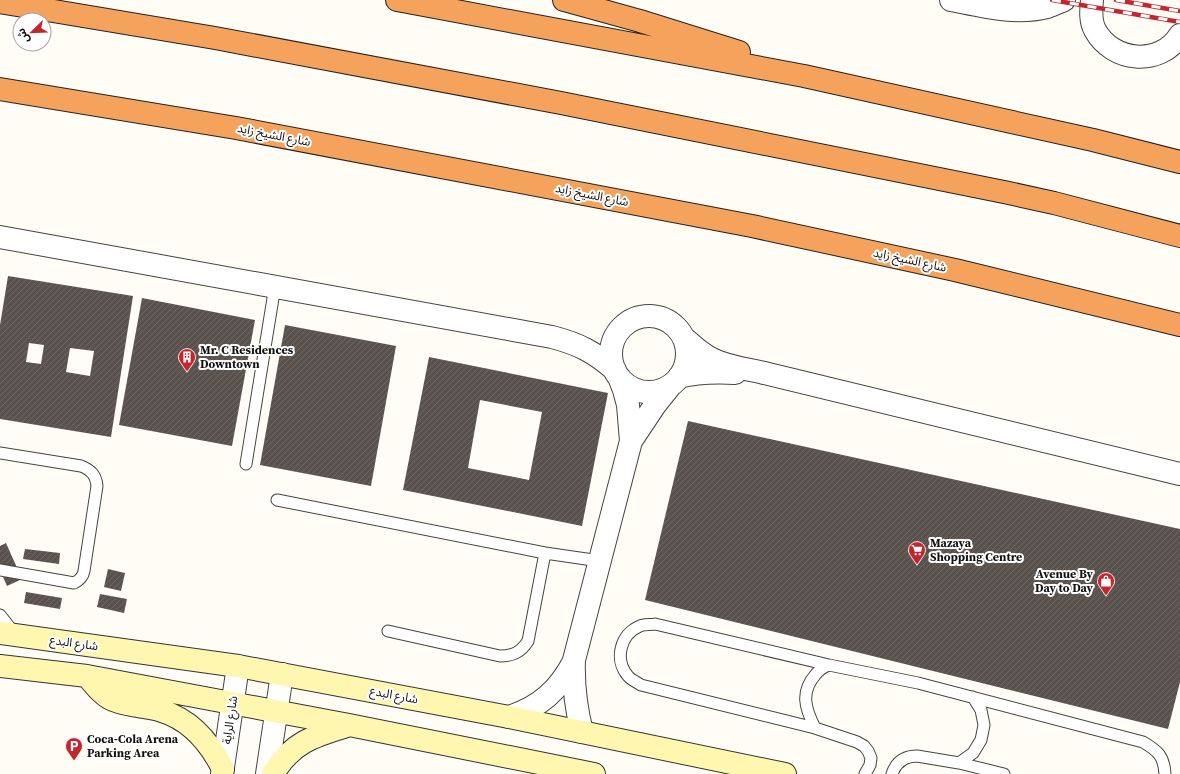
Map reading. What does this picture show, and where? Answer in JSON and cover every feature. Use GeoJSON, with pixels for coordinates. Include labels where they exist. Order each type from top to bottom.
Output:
{"type":"FeatureCollection","features":[{"type":"Feature","properties":{"kind":"highway"},"geometry":{"type":"LineString","coordinates":[[396,0],[804,76],[1093,140],[1180,162]]}},
{"type":"Feature","properties":{"kind":"highway"},"geometry":{"type":"LineString","coordinates":[[564,0],[695,38],[804,76]]}},
{"type":"Feature","properties":{"kind":"highway"},"geometry":{"type":"LineString","coordinates":[[0,2],[215,38],[569,105],[1004,192],[1061,205],[1180,236]]}},
{"type":"Feature","properties":{"kind":"highway","name":"شارع الشيخ زايد"},"geometry":{"type":"LineString","coordinates":[[0,89],[236,128],[752,226],[954,270],[1180,325]]}},
{"type":"Feature","properties":{"kind":"main road","name":"شارع البدع"},"geometry":{"type":"LineString","coordinates":[[8,634],[238,666],[509,717],[785,774]]}},
{"type":"Feature","properties":{"kind":"main road"},"geometry":{"type":"LineString","coordinates":[[0,666],[87,676],[349,725],[594,774]]}},
{"type":"Feature","properties":{"kind":"main road"},"geometry":{"type":"LineString","coordinates":[[87,676],[108,698],[162,711],[183,721],[202,736],[210,746],[223,772]]}},
{"type":"Feature","properties":{"kind":"main road"},"geometry":{"type":"LineString","coordinates":[[273,774],[288,754],[300,744],[312,737],[349,725]]}},
{"type":"Feature","properties":{"kind":"street"},"geometry":{"type":"LineString","coordinates":[[951,0],[993,8],[1020,10],[1047,7],[1064,0]]}},
{"type":"Feature","properties":{"kind":"street"},"geometry":{"type":"LineString","coordinates":[[1092,0],[1091,13],[1095,30],[1105,44],[1119,53],[1135,57],[1152,56],[1167,49],[1180,35]]}},
{"type":"Feature","properties":{"kind":"street"},"geometry":{"type":"LineString","coordinates":[[0,237],[570,341],[601,358],[626,384],[634,389],[644,392],[653,392],[663,389],[675,381],[699,373],[764,373]]}},
{"type":"Feature","properties":{"kind":"street"},"geometry":{"type":"LineString","coordinates":[[582,732],[574,696],[574,660],[631,441],[655,405],[684,369],[687,359],[687,348],[684,338],[679,330],[662,318],[653,316],[642,316],[624,324],[613,341],[611,351],[612,361],[624,390],[628,405],[631,441]]}},
{"type":"Feature","properties":{"kind":"street"},"geometry":{"type":"LineString","coordinates":[[684,338],[712,359],[728,365],[1180,474]]}},
{"type":"Feature","properties":{"kind":"street"},"geometry":{"type":"LineString","coordinates":[[509,717],[532,707],[553,692],[561,682],[574,660]]}},
{"type":"Feature","properties":{"kind":"street","name":"شارع الراية"},"geometry":{"type":"LineString","coordinates":[[223,772],[238,666]]}},
{"type":"Feature","properties":{"kind":"street"},"geometry":{"type":"LineString","coordinates":[[267,774],[282,674]]}},
{"type":"Feature","properties":{"kind":"lane"},"geometry":{"type":"LineString","coordinates":[[246,464],[275,286]]}},
{"type":"Feature","properties":{"kind":"lane"},"geometry":{"type":"LineString","coordinates":[[0,453],[88,468],[96,479],[97,486],[84,571],[83,576],[79,581],[74,583],[0,570]]}},
{"type":"Feature","properties":{"kind":"lane"},"geometry":{"type":"LineString","coordinates":[[277,500],[545,553],[600,561]]}},
{"type":"Feature","properties":{"kind":"lane"},"geometry":{"type":"LineString","coordinates":[[388,631],[500,656],[508,656],[516,653],[523,648],[528,641],[545,553]]}},
{"type":"Feature","properties":{"kind":"lane"},"geometry":{"type":"LineString","coordinates":[[0,615],[8,634]]}},
{"type":"Feature","properties":{"kind":"lane"},"geometry":{"type":"LineString","coordinates":[[865,774],[870,766],[871,758],[864,746],[857,742],[815,728],[641,685],[628,677],[620,663],[620,648],[627,634],[640,626],[655,624],[829,665],[918,683],[973,697],[1143,742],[1157,750],[1165,764],[1165,774]]}},
{"type":"Feature","properties":{"kind":"lane"},"geometry":{"type":"LineString","coordinates":[[815,728],[808,714],[805,699],[808,685],[816,673],[829,665]]}},
{"type":"Feature","properties":{"kind":"lane"},"geometry":{"type":"LineString","coordinates":[[959,763],[973,753],[981,740],[984,725],[981,710],[973,697]]}},
{"type":"Feature","properties":{"kind":"lane"},"geometry":{"type":"LineString","coordinates":[[892,774],[898,763],[910,756],[959,763],[1004,774]]}},
{"type":"Feature","properties":{"kind":"building"},"geometry":{"type":"Polygon","coordinates":[[[8,276],[133,296],[111,437],[0,419],[0,325],[8,276]],[[29,343],[26,362],[41,364],[44,345],[29,343]],[[70,348],[66,372],[90,376],[94,351],[70,348]]]}},
{"type":"Feature","properties":{"kind":"building","name":"Mr. C Residences Downtown"},"geometry":{"type":"Polygon","coordinates":[[[142,298],[255,320],[232,446],[119,425],[142,298]]]}},
{"type":"Feature","properties":{"kind":"building"},"geometry":{"type":"Polygon","coordinates":[[[285,325],[396,346],[371,486],[260,465],[285,325]]]}},
{"type":"Feature","properties":{"kind":"building"},"geometry":{"type":"Polygon","coordinates":[[[429,357],[608,393],[582,526],[403,490],[429,357]],[[480,400],[468,468],[529,480],[542,412],[480,400]]]}},
{"type":"Feature","properties":{"kind":"building","name":"Mazaya Shopping Centre"},"geometry":{"type":"Polygon","coordinates":[[[688,421],[1180,529],[1180,682],[1168,729],[645,600],[688,421]]]}},
{"type":"Feature","properties":{"kind":"building"},"geometry":{"type":"Polygon","coordinates":[[[6,543],[22,579],[7,586],[0,570],[0,546],[6,543]]]}},
{"type":"Feature","properties":{"kind":"building"},"geometry":{"type":"Polygon","coordinates":[[[25,549],[60,553],[59,564],[23,559],[25,549]]]}},
{"type":"Feature","properties":{"kind":"building"},"geometry":{"type":"Polygon","coordinates":[[[108,569],[125,573],[121,591],[104,587],[108,569]]]}},
{"type":"Feature","properties":{"kind":"building"},"geometry":{"type":"Polygon","coordinates":[[[26,592],[62,598],[60,609],[24,603],[26,592]]]}},
{"type":"Feature","properties":{"kind":"building"},"geometry":{"type":"Polygon","coordinates":[[[100,594],[127,599],[124,613],[97,607],[100,594]]]}},
{"type":"Feature","properties":{"kind":"railway"},"geometry":{"type":"LineString","coordinates":[[1052,0],[1180,22]]}},
{"type":"Feature","properties":{"kind":"railway"},"geometry":{"type":"LineString","coordinates":[[1116,0],[1180,11]]}},
{"type":"Feature","properties":{"kind":"place","name":"Mr. C Residences Downtown"},"geometry":{"type":"Point","coordinates":[187,372]}},
{"type":"Feature","properties":{"kind":"place","name":"Mazaya Shopping Centre"},"geometry":{"type":"Point","coordinates":[917,565]}},
{"type":"Feature","properties":{"kind":"place","name":"Avenue By Day to Day"},"geometry":{"type":"Point","coordinates":[1106,596]}},
{"type":"Feature","properties":{"kind":"place","name":"Coca-Cola Arena Parking Area"},"geometry":{"type":"Point","coordinates":[74,761]}}]}
